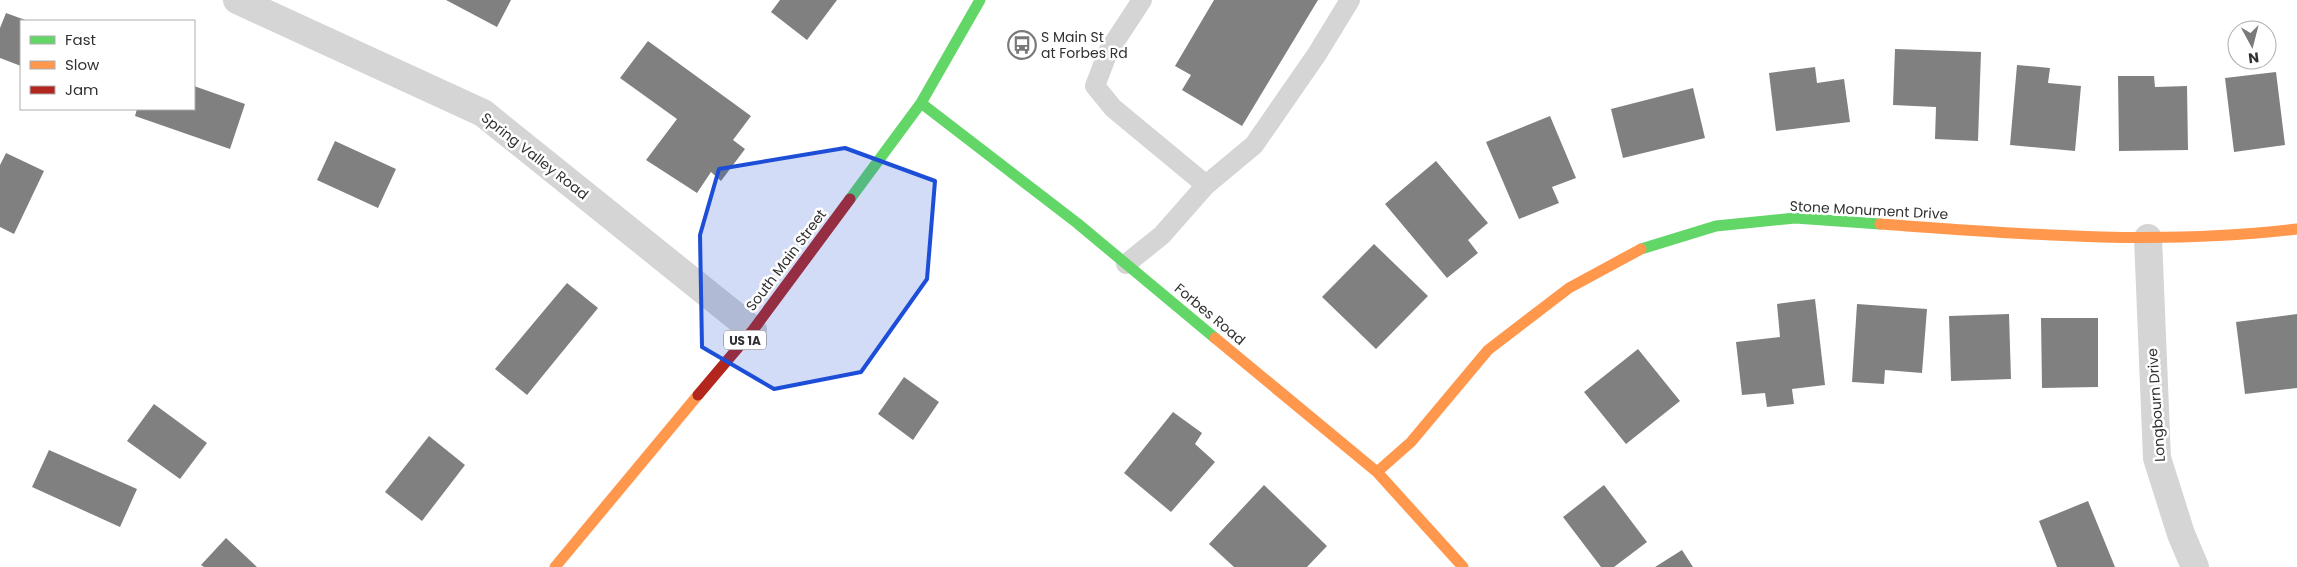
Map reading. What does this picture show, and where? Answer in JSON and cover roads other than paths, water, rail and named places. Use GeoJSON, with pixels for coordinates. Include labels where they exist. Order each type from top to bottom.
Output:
{"type":"FeatureCollection","features":[{"type":"Feature","properties":{"kind":"street","name":"Spring Valley Road"},"geometry":{"type":"LineString","coordinates":[[237,0],[483,113],[753,330]]}},
{"type":"Feature","properties":{"kind":"street","name":"South Main Street"},"geometry":{"type":"LineString","coordinates":[[555,567],[753,330],[921,103],[980,0]]}},
{"type":"Feature","properties":{"kind":"street","name":"Forbes Road"},"geometry":{"type":"LineString","coordinates":[[921,103],[1126,264],[1378,472],[1463,567]]}},
{"type":"Feature","properties":{"kind":"street","name":"Stone Monument Drive"},"geometry":{"type":"LineString","coordinates":[[1378,472],[1411,442],[1488,350],[1569,288],[1636,251],[1716,226],[1795,218],[2040,235],[2148,238],[2264,233],[2297,229]]}},
{"type":"Feature","properties":{"kind":"street","name":"Longbourn Drive"},"geometry":{"type":"LineString","coordinates":[[2148,238],[2157,458],[2180,534],[2195,567]]}},
{"type":"Feature","properties":{"kind":"lane"},"geometry":{"type":"LineString","coordinates":[[1142,0],[1108,52],[1095,86],[1112,108],[1206,185]]}},
{"type":"Feature","properties":{"kind":"lane"},"geometry":{"type":"LineString","coordinates":[[1126,264],[1162,235],[1206,185],[1254,145],[1317,54],[1350,0]]}},
{"type":"Feature","properties":{"kind":"place","name":"S Main St at Forbes Rd"},"geometry":{"type":"Point","coordinates":[1022,45]}}]}
